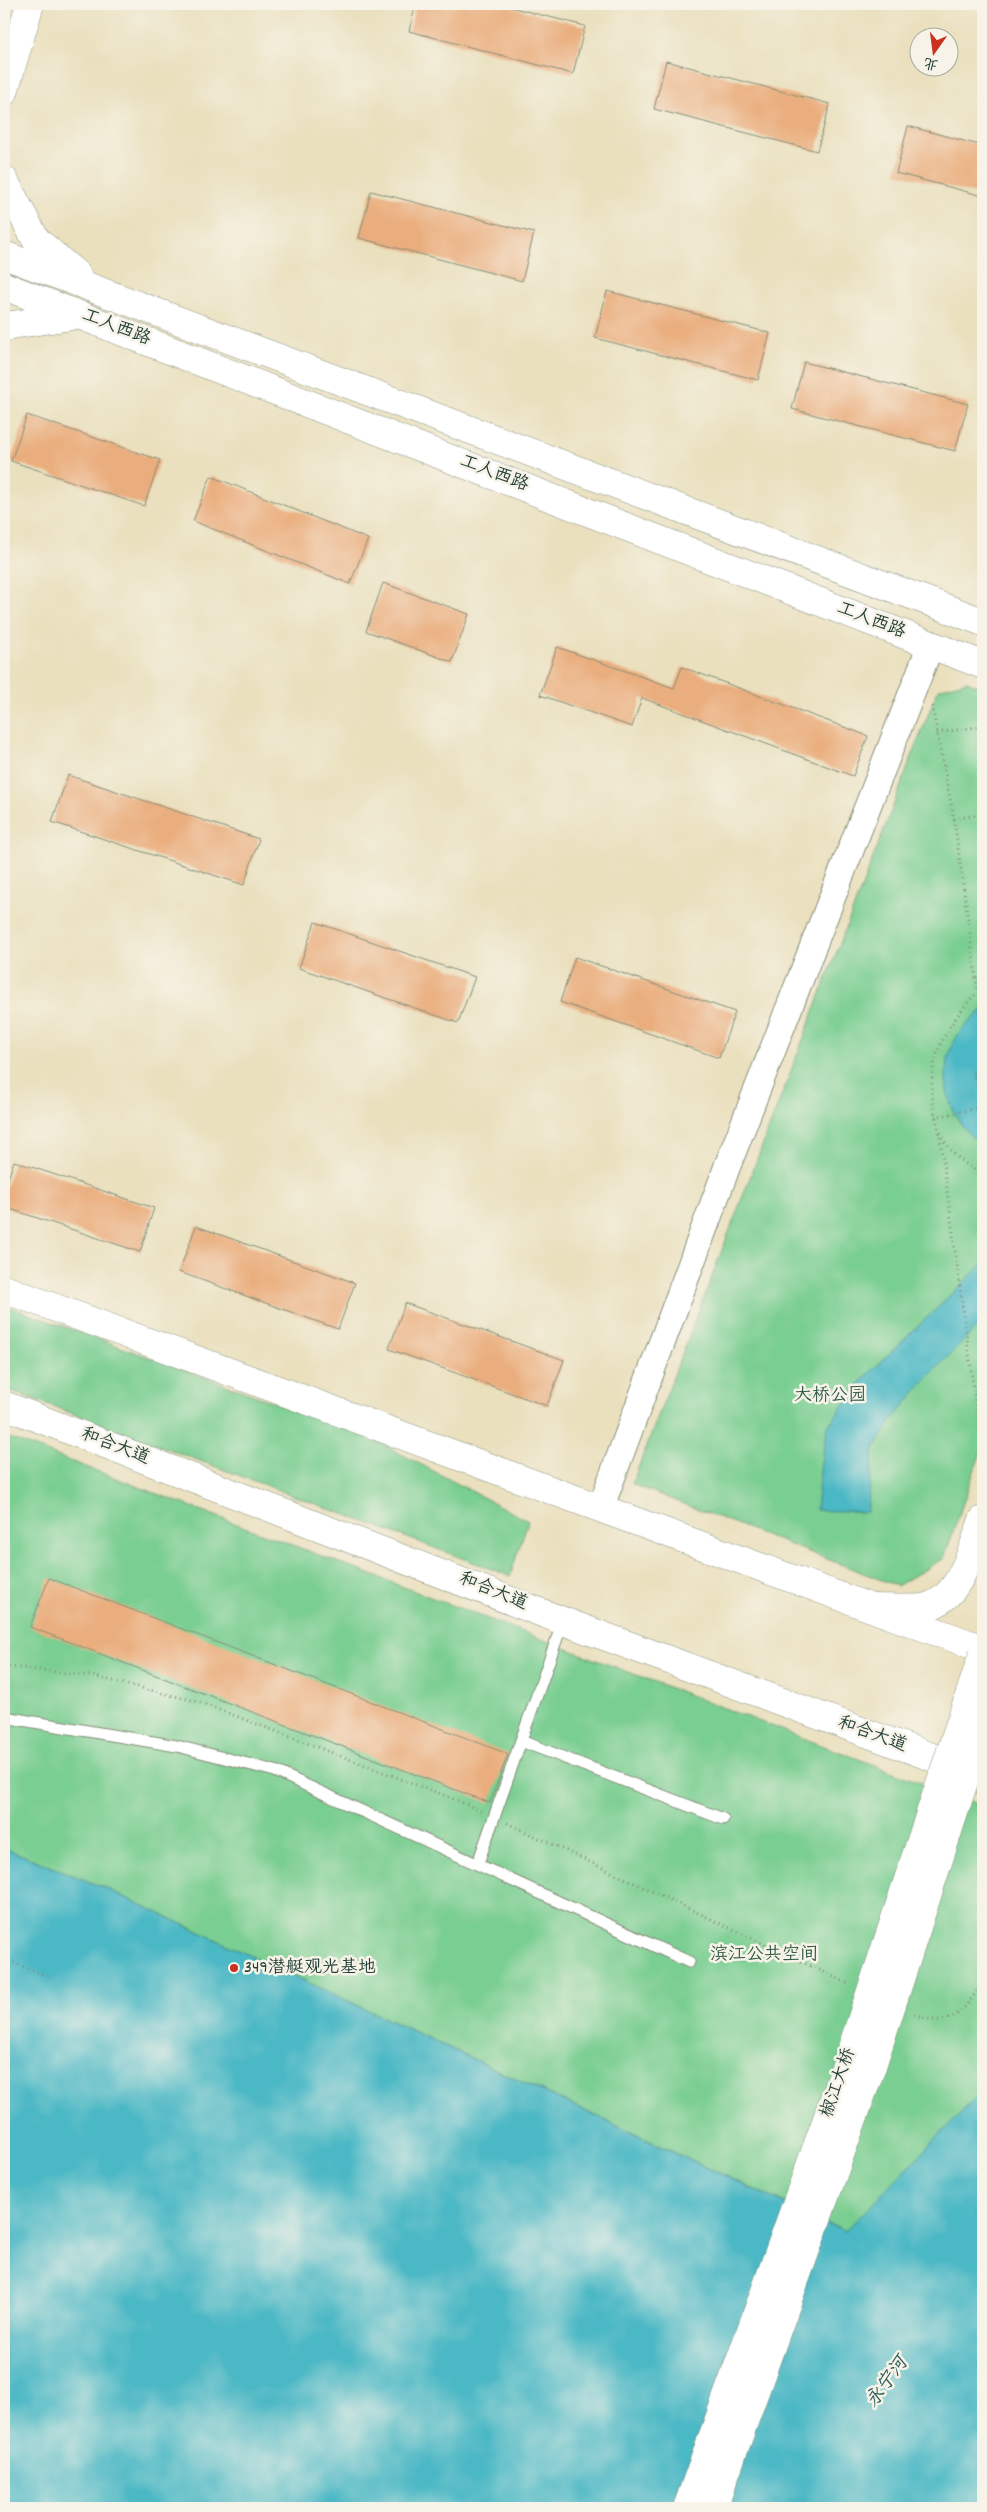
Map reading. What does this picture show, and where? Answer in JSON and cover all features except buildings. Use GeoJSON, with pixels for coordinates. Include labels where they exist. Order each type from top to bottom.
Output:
{"type":"FeatureCollection","features":[{"type":"Feature","properties":{"kind":"main road"},"geometry":{"type":"LineString","coordinates":[[4,92],[30,4]]}},
{"type":"Feature","properties":{"kind":"main road"},"geometry":{"type":"LineString","coordinates":[[4,180],[36,240],[92,287]]}},
{"type":"Feature","properties":{"kind":"main road","name":"工人西路"},"geometry":{"type":"LineString","coordinates":[[4,255],[983,622]]}},
{"type":"Feature","properties":{"kind":"main road","name":"工人西路"},"geometry":{"type":"LineString","coordinates":[[4,286],[983,665]]}},
{"type":"Feature","properties":{"kind":"main road"},"geometry":{"type":"LineString","coordinates":[[4,328],[12,325],[83,315]]}},
{"type":"Feature","properties":{"kind":"main road"},"geometry":{"type":"LineString","coordinates":[[4,1288],[601,1507],[983,1650]]}},
{"type":"Feature","properties":{"kind":"main road","name":"和合大道"},"geometry":{"type":"LineString","coordinates":[[4,1405],[563,1620],[983,1776]]}},
{"type":"Feature","properties":{"kind":"main road"},"geometry":{"type":"LineString","coordinates":[[872,1608],[922,1608],[947,1596],[962,1572],[983,1520]]}},
{"type":"Feature","properties":{"kind":"main road","name":"椒江大桥"},"geometry":{"type":"LineString","coordinates":[[686,2508],[848,2060],[983,1654]]}},
{"type":"Feature","properties":{"kind":"main road","name":"椒江大桥"},"geometry":{"type":"LineString","coordinates":[[713,2508],[872,2066],[983,1723]]}},
{"type":"Feature","properties":{"kind":"street"},"geometry":{"type":"LineString","coordinates":[[601,1507],[727,1167],[931,644]]}},
{"type":"Feature","properties":{"kind":"lane"},"geometry":{"type":"LineString","coordinates":[[478,1863],[563,1620]]}},
{"type":"Feature","properties":{"kind":"lane"},"geometry":{"type":"LineString","coordinates":[[4,1717],[177,1746],[275,1771],[478,1863],[689,1962]]}},
{"type":"Feature","properties":{"kind":"lane"},"geometry":{"type":"LineString","coordinates":[[521,1741],[724,1819]]}},
{"type":"Feature","properties":{"kind":"path"},"geometry":{"type":"LineString","coordinates":[[930,698],[954,819],[978,992]]}},
{"type":"Feature","properties":{"kind":"path"},"geometry":{"type":"LineString","coordinates":[[937,733],[983,726]]}},
{"type":"Feature","properties":{"kind":"path"},"geometry":{"type":"LineString","coordinates":[[954,819],[983,814]]}},
{"type":"Feature","properties":{"kind":"path"},"geometry":{"type":"LineString","coordinates":[[983,989],[978,992],[955,1020],[941,1042],[932,1069],[930,1091],[939,1130],[948,1149],[965,1165],[983,1174]]}},
{"type":"Feature","properties":{"kind":"path"},"geometry":{"type":"LineString","coordinates":[[935,1117],[983,1107]]}},
{"type":"Feature","properties":{"kind":"path"},"geometry":{"type":"LineString","coordinates":[[939,1130],[960,1301],[970,1358],[983,1459]]}},
{"type":"Feature","properties":{"kind":"path"},"geometry":{"type":"LineString","coordinates":[[4,1959],[51,1977]]}},
{"type":"Feature","properties":{"kind":"green space","name":"大桥公园"},"geometry":{"type":"Polygon","coordinates":[[[967,681],[983,688],[983,1446],[944,1558],[897,1586],[632,1484],[938,689],[967,681]]]}},
{"type":"Feature","properties":{"kind":"green space"},"geometry":{"type":"Polygon","coordinates":[[[4,1305],[367,1436],[528,1521],[510,1576],[4,1388],[4,1305]]]}},
{"type":"Feature","properties":{"kind":"green space","name":"滨江公共空间"},"geometry":{"type":"Polygon","coordinates":[[[4,1436],[983,1806],[983,2090],[846,2232],[105,1888],[4,1848],[4,1436]]]}},
{"type":"Feature","properties":{"kind":"water"},"geometry":{"type":"Polygon","coordinates":[[[983,1010],[983,1058],[979,1076],[983,1100],[983,1145],[971,1136],[961,1124],[954,1111],[946,1082],[946,1067],[956,1038],[968,1023],[983,1010]]]}},
{"type":"Feature","properties":{"kind":"water"},"geometry":{"type":"Polygon","coordinates":[[[983,1264],[983,1321],[929,1376],[892,1420],[874,1449],[867,1512],[816,1510],[821,1462],[828,1426],[863,1379],[983,1264]]]}},
{"type":"Feature","properties":{"kind":"water","name":"永宁河"},"geometry":{"type":"Polygon","coordinates":[[[4,1848],[105,1888],[845,2232],[983,2090],[983,2508],[4,2508],[4,1848]]]}},
{"type":"Feature","properties":{"kind":"place","name":"349潜艇观光基地"},"geometry":{"type":"Point","coordinates":[234,1968]}}]}
